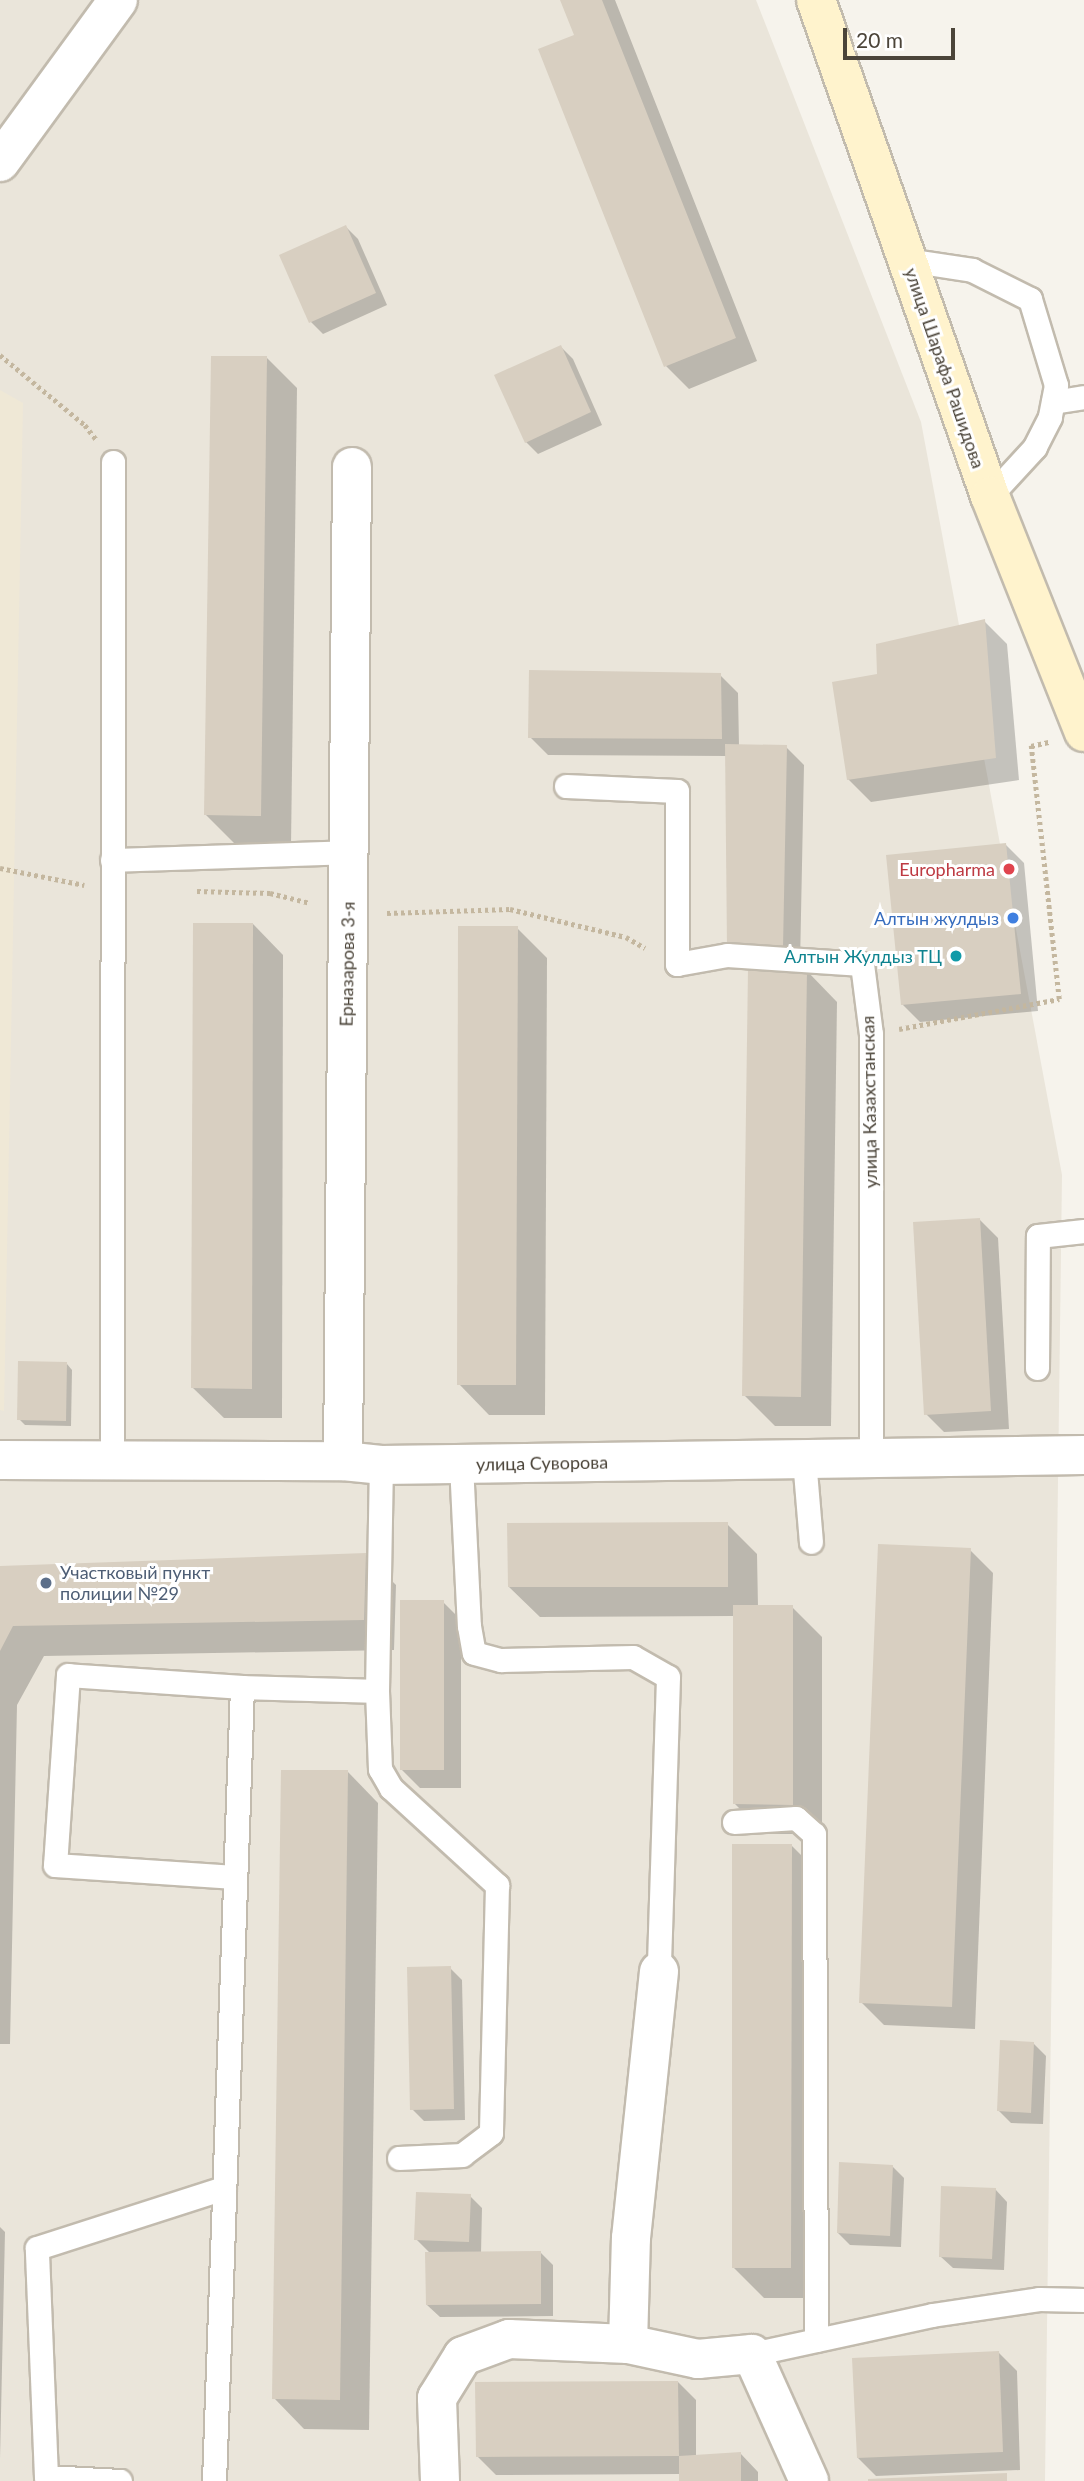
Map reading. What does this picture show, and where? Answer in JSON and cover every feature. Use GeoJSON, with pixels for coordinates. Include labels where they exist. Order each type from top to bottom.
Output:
{"type":"FeatureCollection","features":[{"type":"Feature","properties":{"kind":"main road","name":"улица Шарафа Рашидова"},"geometry":{"type":"LineString","coordinates":[[816,0],[1071,736]]}},
{"type":"Feature","properties":{"kind":"street"},"geometry":{"type":"LineString","coordinates":[[0,162],[118,0]]}},
{"type":"Feature","properties":{"kind":"street","name":"Ерназарова 3-я"},"geometry":{"type":"LineString","coordinates":[[343,1461],[351,852],[352,467]]}},
{"type":"Feature","properties":{"kind":"street","name":"улица Суворова"},"geometry":{"type":"LineString","coordinates":[[0,1460],[343,1461],[380,1465],[1084,1455]]}},
{"type":"Feature","properties":{"kind":"street"},"geometry":{"type":"LineString","coordinates":[[628,2344],[631,2238],[659,1971]]}},
{"type":"Feature","properties":{"kind":"street"},"geometry":{"type":"LineString","coordinates":[[440,2481],[437,2398],[463,2356],[509,2339],[628,2344],[698,2359],[752,2354],[810,2481]]}},
{"type":"Feature","properties":{"kind":"lane"},"geometry":{"type":"LineString","coordinates":[[907,260],[972,270],[1030,299],[1056,385],[1053,402],[1035,447],[990,496]]}},
{"type":"Feature","properties":{"kind":"lane"},"geometry":{"type":"LineString","coordinates":[[1053,402],[1084,397]]}},
{"type":"Feature","properties":{"kind":"lane"},"geometry":{"type":"LineString","coordinates":[[112,1460],[113,462]]}},
{"type":"Feature","properties":{"kind":"lane","name":"улица Казахстанская"},"geometry":{"type":"LineString","coordinates":[[566,786],[677,791],[677,964],[727,955],[862,964],[871,1034],[871,1458]]}},
{"type":"Feature","properties":{"kind":"lane"},"geometry":{"type":"LineString","coordinates":[[112,860],[351,852]]}},
{"type":"Feature","properties":{"kind":"lane"},"geometry":{"type":"LineString","coordinates":[[1037,1368],[1038,1236],[1084,1231]]}},
{"type":"Feature","properties":{"kind":"lane"},"geometry":{"type":"LineString","coordinates":[[804,1459],[811,1542]]}},
{"type":"Feature","properties":{"kind":"lane"},"geometry":{"type":"LineString","coordinates":[[461,1464],[468,1626],[474,1653],[501,1660],[633,1657],[668,1677],[659,1971]]}},
{"type":"Feature","properties":{"kind":"lane"},"geometry":{"type":"LineString","coordinates":[[380,1465],[377,1690],[380,1769],[391,1788],[497,1885],[491,2133],[462,2155],[399,2158]]}},
{"type":"Feature","properties":{"kind":"lane"},"geometry":{"type":"LineString","coordinates":[[235,1877],[55,1865],[68,1675],[242,1687],[377,1690]]}},
{"type":"Feature","properties":{"kind":"lane"},"geometry":{"type":"LineString","coordinates":[[214,2481],[242,1687]]}},
{"type":"Feature","properties":{"kind":"lane"},"geometry":{"type":"LineString","coordinates":[[734,1822],[796,1818],[814,1834],[816,2340]]}},
{"type":"Feature","properties":{"kind":"lane"},"geometry":{"type":"LineString","coordinates":[[120,2481],[46,2477],[37,2248],[224,2188]]}},
{"type":"Feature","properties":{"kind":"lane"},"geometry":{"type":"LineString","coordinates":[[752,2354],[959,2311],[1039,2299],[1084,2300]]}},
{"type":"Feature","properties":{"kind":"path"},"geometry":{"type":"LineString","coordinates":[[0,355],[85,425],[113,462]]}},
{"type":"Feature","properties":{"kind":"path"},"geometry":{"type":"LineString","coordinates":[[871,1034],[1059,999],[1031,746],[1071,736]]}},
{"type":"Feature","properties":{"kind":"shaded area"},"geometry":{"type":"Polygon","coordinates":[[[0,0],[756,0],[921,422],[1062,1175],[1045,2481],[0,2481],[0,0]]]}},
{"type":"Feature","properties":{"kind":"shaded area"},"geometry":{"type":"Polygon","coordinates":[[[0,390],[23,403],[4,1411],[0,1410],[0,390]]]}},
{"type":"Feature","properties":{"kind":"building"},"geometry":{"type":"Polygon","coordinates":[[[560,0],[602,0],[736,338],[664,367],[538,49],[574,35],[560,0]]]}},
{"type":"Feature","properties":{"kind":"building"},"geometry":{"type":"Polygon","coordinates":[[[346,225],[376,293],[309,323],[279,255],[346,225]]]}},
{"type":"Feature","properties":{"kind":"building"},"geometry":{"type":"Polygon","coordinates":[[[561,345],[591,412],[525,443],[494,375],[561,345]]]}},
{"type":"Feature","properties":{"kind":"building"},"geometry":{"type":"Polygon","coordinates":[[[211,356],[267,356],[261,816],[204,815],[211,356]]]}},
{"type":"Feature","properties":{"kind":"building"},"geometry":{"type":"Polygon","coordinates":[[[985,619],[996,758],[847,780],[832,682],[877,674],[876,644],[985,619]]]}},
{"type":"Feature","properties":{"kind":"building"},"geometry":{"type":"Polygon","coordinates":[[[529,670],[721,673],[722,739],[528,738],[529,670]]]}},
{"type":"Feature","properties":{"kind":"building"},"geometry":{"type":"Polygon","coordinates":[[[725,744],[787,745],[783,948],[727,947],[725,744]]]}},
{"type":"Feature","properties":{"kind":"building","name":"Алтын Жулдыз ТЦ"},"geometry":{"type":"Polygon","coordinates":[[[1006,843],[1021,994],[901,1005],[886,855],[1006,843]]]}},
{"type":"Feature","properties":{"kind":"building"},"geometry":{"type":"Polygon","coordinates":[[[193,923],[253,923],[252,1389],[191,1388],[193,923]]]}},
{"type":"Feature","properties":{"kind":"building"},"geometry":{"type":"Polygon","coordinates":[[[458,926],[518,926],[516,1385],[457,1385],[458,926]]]}},
{"type":"Feature","properties":{"kind":"building"},"geometry":{"type":"Polygon","coordinates":[[[748,969],[807,970],[801,1397],[742,1396],[748,969]]]}},
{"type":"Feature","properties":{"kind":"building"},"geometry":{"type":"Polygon","coordinates":[[[980,1218],[991,1411],[924,1415],[913,1222],[980,1218]]]}},
{"type":"Feature","properties":{"kind":"building"},"geometry":{"type":"Polygon","coordinates":[[[18,1361],[67,1362],[66,1421],[17,1420],[18,1361]]]}},
{"type":"Feature","properties":{"kind":"building"},"geometry":{"type":"Polygon","coordinates":[[[728,1522],[728,1587],[508,1587],[507,1523],[728,1522]]]}},
{"type":"Feature","properties":{"kind":"building"},"geometry":{"type":"Polygon","coordinates":[[[878,1544],[971,1548],[952,2007],[859,2003],[878,1544]]]}},
{"type":"Feature","properties":{"kind":"building"},"geometry":{"type":"Polygon","coordinates":[[[366,1553],[364,1620],[13,1626],[0,1651],[0,1566],[366,1553]]]}},
{"type":"Feature","properties":{"kind":"building"},"geometry":{"type":"Polygon","coordinates":[[[400,1600],[444,1600],[444,1770],[400,1770],[400,1600]]]}},
{"type":"Feature","properties":{"kind":"building"},"geometry":{"type":"Polygon","coordinates":[[[733,1605],[793,1605],[793,1805],[733,1804],[733,1605]]]}},
{"type":"Feature","properties":{"kind":"building"},"geometry":{"type":"Polygon","coordinates":[[[281,1770],[348,1770],[340,2400],[272,2399],[281,1770]]]}},
{"type":"Feature","properties":{"kind":"building"},"geometry":{"type":"Polygon","coordinates":[[[732,1844],[792,1844],[791,2268],[732,2268],[732,1844]]]}},
{"type":"Feature","properties":{"kind":"building"},"geometry":{"type":"Polygon","coordinates":[[[451,1966],[454,2109],[410,2110],[407,1967],[451,1966]]]}},
{"type":"Feature","properties":{"kind":"building"},"geometry":{"type":"Polygon","coordinates":[[[1000,2040],[1034,2042],[1031,2113],[997,2111],[1000,2040]]]}},
{"type":"Feature","properties":{"kind":"building"},"geometry":{"type":"Polygon","coordinates":[[[839,2162],[893,2165],[890,2236],[837,2233],[839,2162]]]}},
{"type":"Feature","properties":{"kind":"building"},"geometry":{"type":"Polygon","coordinates":[[[941,2186],[996,2188],[992,2259],[939,2257],[941,2186]]]}},
{"type":"Feature","properties":{"kind":"building"},"geometry":{"type":"Polygon","coordinates":[[[416,2192],[471,2194],[469,2242],[414,2240],[416,2192]]]}},
{"type":"Feature","properties":{"kind":"building"},"geometry":{"type":"Polygon","coordinates":[[[541,2251],[541,2304],[426,2305],[425,2252],[541,2251]]]}},
{"type":"Feature","properties":{"kind":"building"},"geometry":{"type":"Polygon","coordinates":[[[999,2351],[1003,2452],[857,2458],[852,2358],[999,2351]]]}},
{"type":"Feature","properties":{"kind":"building"},"geometry":{"type":"Polygon","coordinates":[[[678,2381],[679,2456],[476,2457],[475,2382],[678,2381]]]}},
{"type":"Feature","properties":{"kind":"building"},"geometry":{"type":"Polygon","coordinates":[[[741,2452],[741,2481],[679,2481],[679,2456],[741,2452]]]}},
{"type":"Feature","properties":{"kind":"building"},"geometry":{"type":"Polygon","coordinates":[[[1007,2473],[1007,2481],[868,2481],[868,2479],[1007,2473]]]}},
{"type":"Feature","properties":{"kind":"place","name":"Europharma"},"geometry":{"type":"Point","coordinates":[1009,869]}},
{"type":"Feature","properties":{"kind":"place","name":"Алтын жулдыз"},"geometry":{"type":"Point","coordinates":[1013,918]}},
{"type":"Feature","properties":{"kind":"place","name":"Алтын Жулдыз ТЦ"},"geometry":{"type":"Point","coordinates":[956,956]}},
{"type":"Feature","properties":{"kind":"place","name":"Участковый пункт полиции №29"},"geometry":{"type":"Point","coordinates":[46,1583]}}]}
